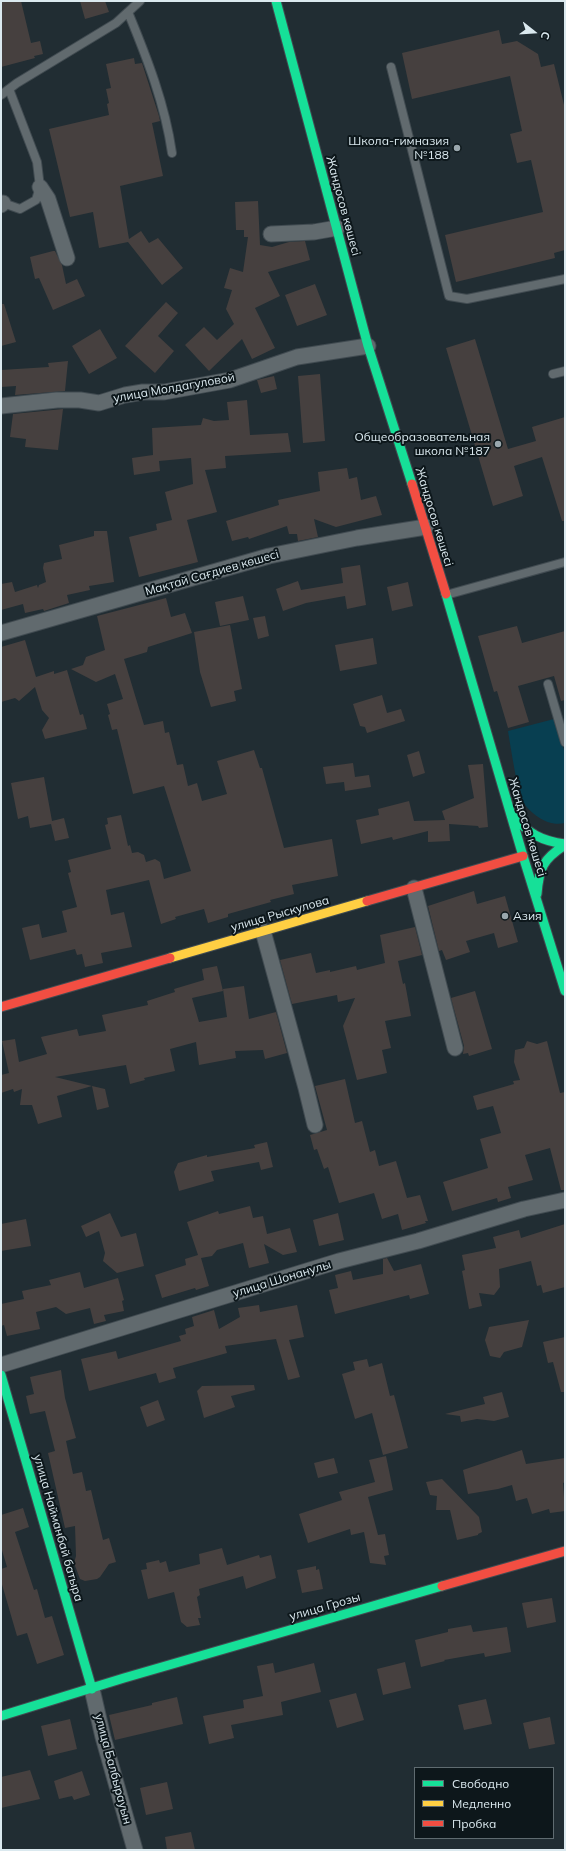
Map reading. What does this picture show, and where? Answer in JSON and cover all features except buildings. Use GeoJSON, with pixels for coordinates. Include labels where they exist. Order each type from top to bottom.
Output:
{"type":"FeatureCollection","features":[{"type":"Feature","properties":{"kind":"street","name":"Жандосов көшесі"},"geometry":{"type":"LineString","coordinates":[[276,1],[368,346],[426,527],[509,810],[526,855],[537,901],[565,991]]}},
{"type":"Feature","properties":{"kind":"street"},"geometry":{"type":"LineString","coordinates":[[40,186],[48,199],[67,258]]}},
{"type":"Feature","properties":{"kind":"street"},"geometry":{"type":"LineString","coordinates":[[271,234],[314,232],[337,228]]}},
{"type":"Feature","properties":{"kind":"street","name":"улица Молдагуловой"},"geometry":{"type":"LineString","coordinates":[[1,406],[57,400],[80,400],[99,403],[125,395],[143,392],[164,392],[230,380],[297,358],[368,346]]}},
{"type":"Feature","properties":{"kind":"street","name":"Мақтай Сағдиев көшесі"},"geometry":{"type":"LineString","coordinates":[[1,633],[269,556],[357,538],[426,527]]}},
{"type":"Feature","properties":{"kind":"street"},"geometry":{"type":"LineString","coordinates":[[509,810],[520,825],[531,834],[545,842],[565,844]]}},
{"type":"Feature","properties":{"kind":"street"},"geometry":{"type":"LineString","coordinates":[[544,850],[565,844]]}},
{"type":"Feature","properties":{"kind":"street"},"geometry":{"type":"LineString","coordinates":[[537,901],[540,869],[549,854],[565,844]]}},
{"type":"Feature","properties":{"kind":"street","name":"улица Рыскулова"},"geometry":{"type":"LineString","coordinates":[[1,1007],[526,855]]}},
{"type":"Feature","properties":{"kind":"street"},"geometry":{"type":"LineString","coordinates":[[414,888],[455,1048]]}},
{"type":"Feature","properties":{"kind":"street"},"geometry":{"type":"LineString","coordinates":[[263,931],[315,1125]]}},
{"type":"Feature","properties":{"kind":"street","name":"улица Шонанулы"},"geometry":{"type":"LineString","coordinates":[[1,1365],[332,1264],[524,1210],[565,1200]]}},
{"type":"Feature","properties":{"kind":"street","name":"улица Найманбай батыра"},"geometry":{"type":"LineString","coordinates":[[1,1375],[92,1689]]}},
{"type":"Feature","properties":{"kind":"street","name":"улица Грозы"},"geometry":{"type":"LineString","coordinates":[[1,1716],[131,1676],[565,1551]]}},
{"type":"Feature","properties":{"kind":"street","name":"улица Балбырауын"},"geometry":{"type":"LineString","coordinates":[[92,1689],[103,1737],[135,1850]]}},
{"type":"Feature","properties":{"kind":"lane"},"geometry":{"type":"LineString","coordinates":[[1,95],[100,33],[140,1]]}},
{"type":"Feature","properties":{"kind":"lane"},"geometry":{"type":"LineString","coordinates":[[128,12],[155,82],[169,130],[172,153]]}},
{"type":"Feature","properties":{"kind":"lane"},"geometry":{"type":"LineString","coordinates":[[391,66],[449,296],[467,299],[565,279]]}},
{"type":"Feature","properties":{"kind":"lane"},"geometry":{"type":"LineString","coordinates":[[2,202],[20,209],[36,200],[40,186],[37,162],[9,89]]}},
{"type":"Feature","properties":{"kind":"lane"},"geometry":{"type":"LineString","coordinates":[[553,374],[565,370]]}},
{"type":"Feature","properties":{"kind":"lane"},"geometry":{"type":"LineString","coordinates":[[445,596],[565,562]]}},
{"type":"Feature","properties":{"kind":"lane"},"geometry":{"type":"LineString","coordinates":[[548,684],[565,742]]}},
{"type":"Feature","properties":{"kind":"shaded area"},"geometry":{"type":"Polygon","coordinates":[[[554,719],[565,753],[565,823],[559,824],[547,822],[541,819],[523,802],[517,780],[508,731],[554,719]]]}},
{"type":"Feature","properties":{"kind":"traffic: fast"},"geometry":{"type":"LineString","coordinates":[[276,1],[368,346],[412,484]]}},
{"type":"Feature","properties":{"kind":"traffic: fast"},"geometry":{"type":"LineString","coordinates":[[446,594],[523,856],[565,991]]}},
{"type":"Feature","properties":{"kind":"traffic: fast"},"geometry":{"type":"LineString","coordinates":[[513,815],[524,827],[536,836],[549,841],[565,844]]}},
{"type":"Feature","properties":{"kind":"traffic: fast"},"geometry":{"type":"LineString","coordinates":[[537,894],[539,877],[544,865],[552,855],[565,845]]}},
{"type":"Feature","properties":{"kind":"traffic: fast"},"geometry":{"type":"LineString","coordinates":[[1,1375],[92,1689]]}},
{"type":"Feature","properties":{"kind":"traffic: fast"},"geometry":{"type":"LineString","coordinates":[[1,1716],[124,1678],[442,1586]]}},
{"type":"Feature","properties":{"kind":"traffic: slow"},"geometry":{"type":"LineString","coordinates":[[170,958],[367,901]]}},
{"type":"Feature","properties":{"kind":"traffic: jam"},"geometry":{"type":"LineString","coordinates":[[412,484],[446,594]]}},
{"type":"Feature","properties":{"kind":"traffic: jam"},"geometry":{"type":"LineString","coordinates":[[367,901],[523,856]]}},
{"type":"Feature","properties":{"kind":"traffic: jam"},"geometry":{"type":"LineString","coordinates":[[1,1007],[170,958]]}},
{"type":"Feature","properties":{"kind":"traffic: jam"},"geometry":{"type":"LineString","coordinates":[[442,1586],[565,1551]]}},
{"type":"Feature","properties":{"kind":"place","name":"Школа-гимназия №188"},"geometry":{"type":"Point","coordinates":[457,148]}},
{"type":"Feature","properties":{"kind":"place","name":"Общеобразовательная школа №187"},"geometry":{"type":"Point","coordinates":[498,444]}},
{"type":"Feature","properties":{"kind":"place","name":"Азия"},"geometry":{"type":"Point","coordinates":[505,916]}}]}
